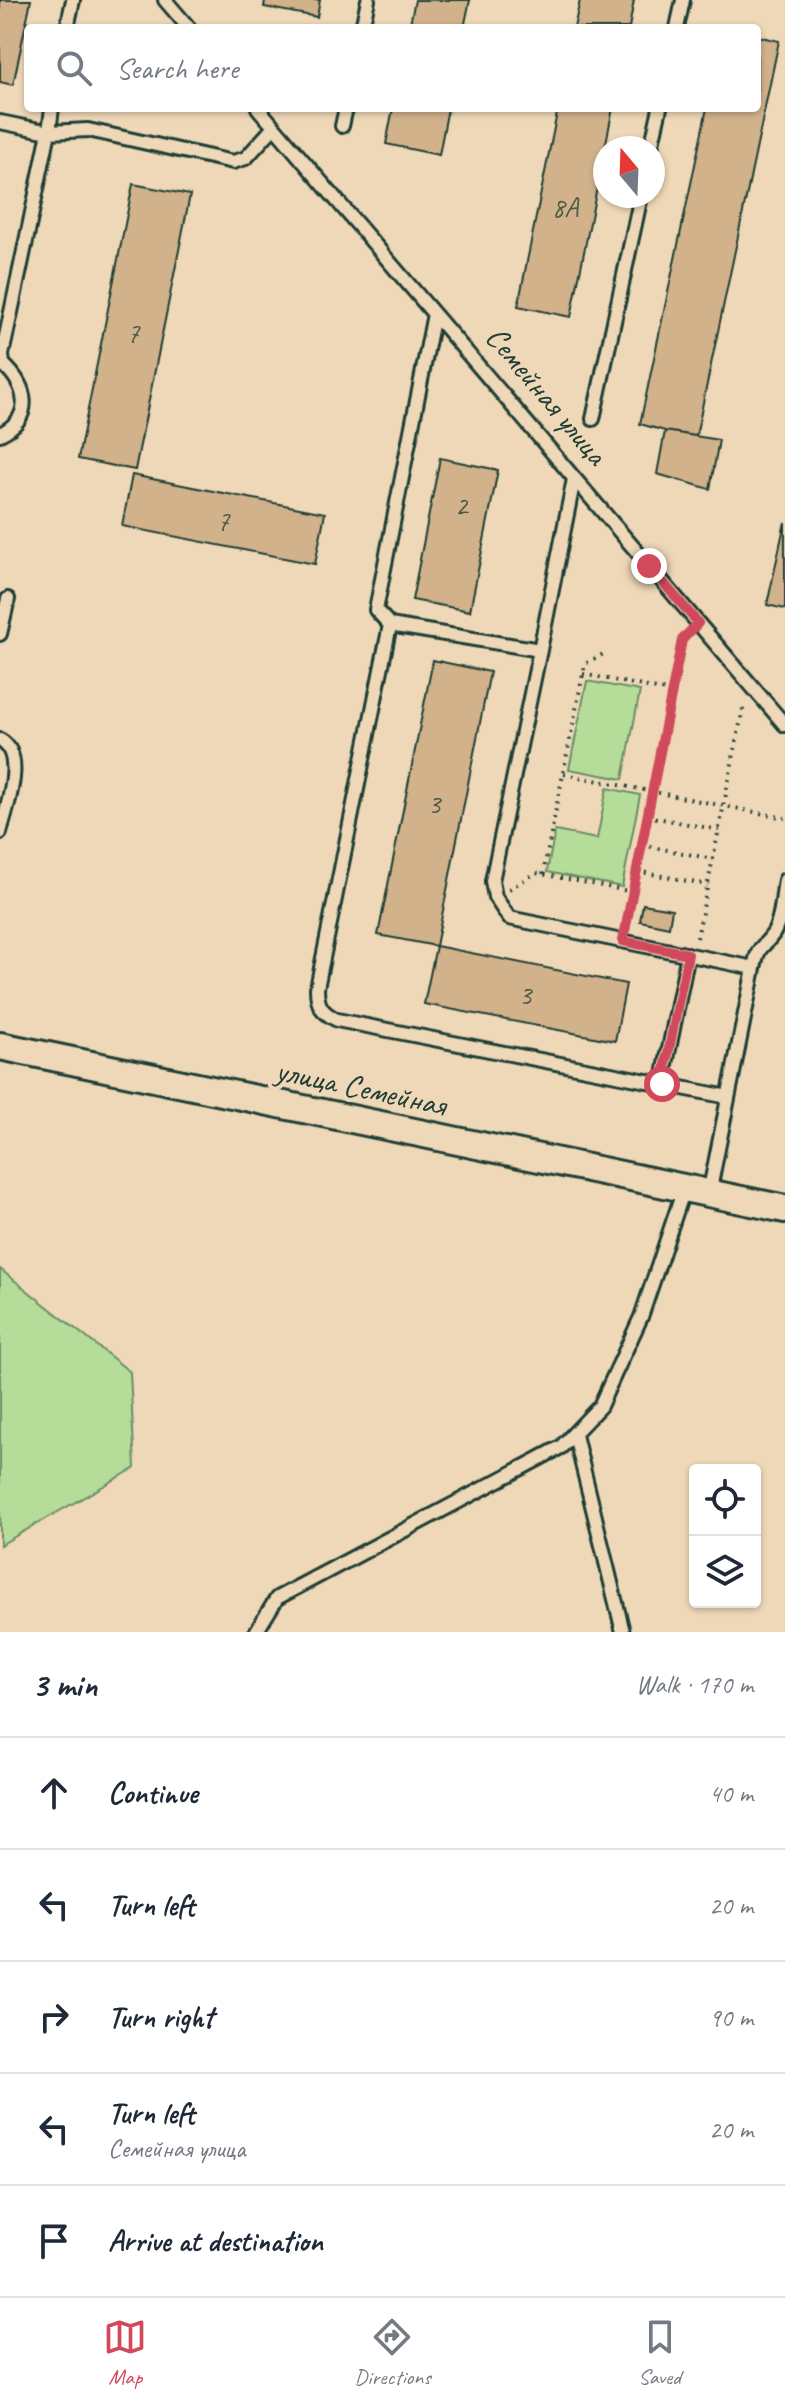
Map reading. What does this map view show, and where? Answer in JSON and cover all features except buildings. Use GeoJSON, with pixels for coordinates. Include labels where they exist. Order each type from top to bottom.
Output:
{"type":"FeatureCollection","features":[{"type":"Feature","properties":{"kind":"street","name":"улица Семейная"},"geometry":{"type":"LineString","coordinates":[[0,1046],[697,1191]]}},
{"type":"Feature","properties":{"kind":"street"},"geometry":{"type":"LineString","coordinates":[[697,1191],[785,1209]]}},
{"type":"Feature","properties":{"kind":"lane"},"geometry":{"type":"LineString","coordinates":[[68,24],[73,0]]}},
{"type":"Feature","properties":{"kind":"lane"},"geometry":{"type":"LineString","coordinates":[[165,0],[186,24]]}},
{"type":"Feature","properties":{"kind":"lane"},"geometry":{"type":"LineString","coordinates":[[363,24],[368,0]]}},
{"type":"Feature","properties":{"kind":"lane"},"geometry":{"type":"LineString","coordinates":[[678,24],[683,0]]}},
{"type":"Feature","properties":{"kind":"lane"},"geometry":{"type":"LineString","coordinates":[[0,434],[18,420],[24,400],[18,379],[3,364],[2,355],[52,112]]}},
{"type":"Feature","properties":{"kind":"lane","name":"Семейная улица"},"geometry":{"type":"LineString","coordinates":[[261,112],[785,725]]}},
{"type":"Feature","properties":{"kind":"lane"},"geometry":{"type":"LineString","coordinates":[[342,126],[345,112]]}},
{"type":"Feature","properties":{"kind":"lane"},"geometry":{"type":"LineString","coordinates":[[654,136],[659,112]]}},
{"type":"Feature","properties":{"kind":"lane"},"geometry":{"type":"LineString","coordinates":[[0,122],[49,132],[88,130],[233,162],[246,158],[274,127]]}},
{"type":"Feature","properties":{"kind":"lane"},"geometry":{"type":"LineString","coordinates":[[593,419],[638,208]]}},
{"type":"Feature","properties":{"kind":"lane"},"geometry":{"type":"LineString","coordinates":[[434,314],[376,604],[380,616],[390,625],[540,650]]}},
{"type":"Feature","properties":{"kind":"lane"},"geometry":{"type":"LineString","coordinates":[[574,479],[492,881],[495,897],[509,918],[754,968]]}},
{"type":"Feature","properties":{"kind":"lane"},"geometry":{"type":"LineString","coordinates":[[0,634],[8,599]]}},
{"type":"Feature","properties":{"kind":"lane"},"geometry":{"type":"LineString","coordinates":[[390,625],[317,988],[317,1002],[324,1013],[337,1020],[728,1097]]}},
{"type":"Feature","properties":{"kind":"lane"},"geometry":{"type":"LineString","coordinates":[[0,740],[9,745],[14,758],[0,833]]}},
{"type":"Feature","properties":{"kind":"lane"},"geometry":{"type":"LineString","coordinates":[[256,1632],[277,1598],[561,1447],[600,1406],[697,1191],[728,1097],[760,946],[776,925],[785,880]]}},
{"type":"Feature","properties":{"kind":"lane"},"geometry":{"type":"LineString","coordinates":[[662,1084],[691,955]]}},
{"type":"Feature","properties":{"kind":"lane"},"geometry":{"type":"LineString","coordinates":[[575,1435],[623,1632]]}},
{"type":"Feature","properties":{"kind":"path"},"geometry":{"type":"LineString","coordinates":[[623,941],[682,640],[698,623]]}},
{"type":"Feature","properties":{"kind":"path"},"geometry":{"type":"LineString","coordinates":[[543,874],[585,664],[607,652]]}},
{"type":"Feature","properties":{"kind":"path"},"geometry":{"type":"LineString","coordinates":[[583,674],[672,692]]}},
{"type":"Feature","properties":{"kind":"path"},"geometry":{"type":"LineString","coordinates":[[691,955],[748,682]]}},
{"type":"Feature","properties":{"kind":"path"},"geometry":{"type":"LineString","coordinates":[[563,774],[785,818]]}},
{"type":"Feature","properties":{"kind":"path"},"geometry":{"type":"LineString","coordinates":[[647,816],[719,830]]}},
{"type":"Feature","properties":{"kind":"path"},"geometry":{"type":"LineString","coordinates":[[642,845],[713,859]]}},
{"type":"Feature","properties":{"kind":"path"},"geometry":{"type":"LineString","coordinates":[[637,871],[708,885]]}},
{"type":"Feature","properties":{"kind":"path"},"geometry":{"type":"LineString","coordinates":[[495,897],[536,873],[633,892]]}},
{"type":"Feature","properties":{"kind":"green space"},"geometry":{"type":"Polygon","coordinates":[[[587,681],[640,691],[623,779],[569,769],[587,681]]]}},
{"type":"Feature","properties":{"kind":"green space"},"geometry":{"type":"Polygon","coordinates":[[[607,788],[640,795],[622,887],[547,872],[555,831],[597,839],[607,788]]]}},
{"type":"Feature","properties":{"kind":"green space"},"geometry":{"type":"Polygon","coordinates":[[[0,1269],[130,1372],[135,1468],[0,1545],[0,1269]]]}},
{"type":"Feature","properties":{"kind":"route"},"geometry":{"type":"LineString","coordinates":[[649,566],[698,623],[682,640],[623,941],[688,954],[662,1084]]}}]}
